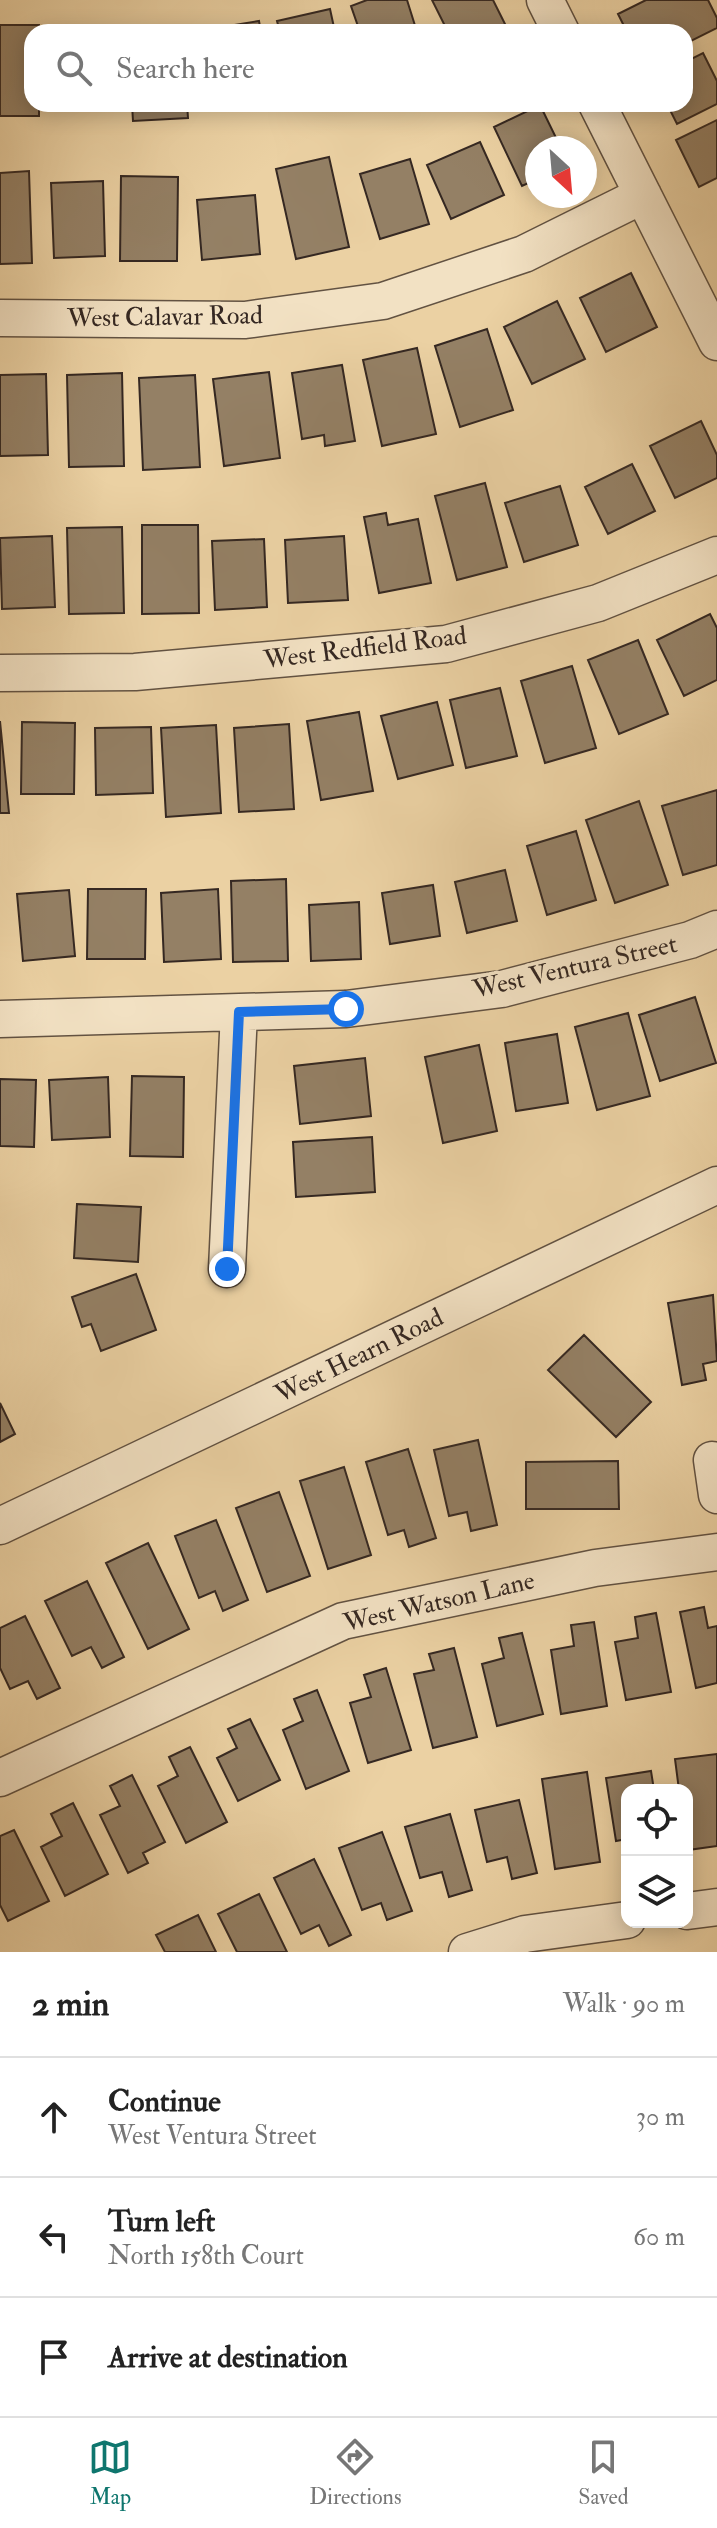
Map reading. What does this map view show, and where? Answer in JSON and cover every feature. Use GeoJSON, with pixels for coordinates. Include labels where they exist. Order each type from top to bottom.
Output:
{"type":"FeatureCollection","features":[{"type":"Feature","properties":{"kind":"street"},"geometry":{"type":"LineString","coordinates":[[545,0],[557,24]]}},
{"type":"Feature","properties":{"kind":"street"},"geometry":{"type":"LineString","coordinates":[[601,112],[717,342]]}},
{"type":"Feature","properties":{"kind":"street","name":"West Calavar Road"},"geometry":{"type":"LineString","coordinates":[[0,318],[245,320],[383,301],[524,254],[643,195]]}},
{"type":"Feature","properties":{"kind":"street","name":"West Redfield Road"},"geometry":{"type":"LineString","coordinates":[[0,673],[135,672],[446,644],[598,603],[717,555]]}},
{"type":"Feature","properties":{"kind":"street","name":"West Ventura Street"},"geometry":{"type":"LineString","coordinates":[[0,1019],[346,1009],[502,989],[690,940],[717,929]]}},
{"type":"Feature","properties":{"kind":"street"},"geometry":{"type":"LineString","coordinates":[[227,1269],[239,1012]]}},
{"type":"Feature","properties":{"kind":"street","name":"West Hearn Road"},"geometry":{"type":"LineString","coordinates":[[0,1526],[717,1185]]}},
{"type":"Feature","properties":{"kind":"street"},"geometry":{"type":"LineString","coordinates":[[712,1460],[717,1495]]}},
{"type":"Feature","properties":{"kind":"street","name":"West Watson Lane"},"geometry":{"type":"LineString","coordinates":[[0,1778],[343,1621],[595,1568],[717,1552]]}},
{"type":"Feature","properties":{"kind":"street"},"geometry":{"type":"LineString","coordinates":[[693,1910],[717,1907]]}},
{"type":"Feature","properties":{"kind":"street"},"geometry":{"type":"LineString","coordinates":[[467,1952],[525,1934],[621,1921]]}},
{"type":"Feature","properties":{"kind":"building"},"geometry":{"type":"Polygon","coordinates":[[[367,0],[407,0],[414,24],[357,24],[351,6],[367,0]]]}},
{"type":"Feature","properties":{"kind":"building"},"geometry":{"type":"Polygon","coordinates":[[[432,0],[493,0],[505,24],[444,24],[432,0]]]}},
{"type":"Feature","properties":{"kind":"building"},"geometry":{"type":"Polygon","coordinates":[[[646,0],[708,0],[717,18],[717,28],[693,40],[693,24],[623,24],[618,14],[646,0]]]}},
{"type":"Feature","properties":{"kind":"building"},"geometry":{"type":"Polygon","coordinates":[[[330,9],[333,24],[278,24],[277,21],[330,9]]]}},
{"type":"Feature","properties":{"kind":"building"},"geometry":{"type":"Polygon","coordinates":[[[0,25],[24,25],[24,112],[39,112],[39,116],[0,116],[0,25]]]}},
{"type":"Feature","properties":{"kind":"building"},"geometry":{"type":"Polygon","coordinates":[[[703,53],[717,81],[717,104],[677,124],[671,112],[693,112],[693,58],[703,53]]]}},
{"type":"Feature","properties":{"kind":"building"},"geometry":{"type":"Polygon","coordinates":[[[132,112],[188,112],[188,118],[133,121],[132,112]]]}},
{"type":"Feature","properties":{"kind":"building"},"geometry":{"type":"Polygon","coordinates":[[[525,112],[543,112],[555,136],[525,136],[525,185],[522,186],[494,127],[525,112]]]}},
{"type":"Feature","properties":{"kind":"building"},"geometry":{"type":"Polygon","coordinates":[[[717,120],[717,178],[699,187],[676,140],[717,120]]]}},
{"type":"Feature","properties":{"kind":"building"},"geometry":{"type":"Polygon","coordinates":[[[480,142],[504,195],[451,219],[427,165],[480,142]]]}},
{"type":"Feature","properties":{"kind":"building"},"geometry":{"type":"Polygon","coordinates":[[[329,157],[349,247],[296,259],[276,169],[329,157]]]}},
{"type":"Feature","properties":{"kind":"building"},"geometry":{"type":"Polygon","coordinates":[[[410,159],[429,224],[380,239],[360,174],[410,159]]]}},
{"type":"Feature","properties":{"kind":"building"},"geometry":{"type":"Polygon","coordinates":[[[29,171],[32,263],[0,264],[0,173],[29,171]]]}},
{"type":"Feature","properties":{"kind":"building"},"geometry":{"type":"Polygon","coordinates":[[[121,176],[178,177],[177,261],[120,261],[121,176]]]}},
{"type":"Feature","properties":{"kind":"building"},"geometry":{"type":"Polygon","coordinates":[[[103,181],[105,256],[54,258],[51,183],[103,181]]]}},
{"type":"Feature","properties":{"kind":"building"},"geometry":{"type":"Polygon","coordinates":[[[255,195],[260,254],[202,260],[197,200],[255,195]]]}},
{"type":"Feature","properties":{"kind":"building"},"geometry":{"type":"Polygon","coordinates":[[[631,273],[657,327],[606,352],[580,298],[631,273]]]}},
{"type":"Feature","properties":{"kind":"building"},"geometry":{"type":"Polygon","coordinates":[[[557,301],[585,359],[532,384],[504,327],[557,301]]]}},
{"type":"Feature","properties":{"kind":"building"},"geometry":{"type":"Polygon","coordinates":[[[487,329],[513,410],[460,427],[435,346],[487,329]]]}},
{"type":"Feature","properties":{"kind":"building"},"geometry":{"type":"Polygon","coordinates":[[[417,348],[436,434],[382,446],[363,360],[417,348]]]}},
{"type":"Feature","properties":{"kind":"building"},"geometry":{"type":"Polygon","coordinates":[[[342,365],[355,441],[325,446],[324,435],[302,439],[292,373],[342,365]]]}},
{"type":"Feature","properties":{"kind":"building"},"geometry":{"type":"Polygon","coordinates":[[[269,372],[280,458],[224,466],[213,379],[269,372]]]}},
{"type":"Feature","properties":{"kind":"building"},"geometry":{"type":"Polygon","coordinates":[[[122,373],[124,466],[69,467],[67,375],[122,373]]]}},
{"type":"Feature","properties":{"kind":"building"},"geometry":{"type":"Polygon","coordinates":[[[46,374],[48,455],[0,456],[0,375],[46,374]]]}},
{"type":"Feature","properties":{"kind":"building"},"geometry":{"type":"Polygon","coordinates":[[[195,375],[200,467],[143,470],[139,378],[195,375]]]}},
{"type":"Feature","properties":{"kind":"building"},"geometry":{"type":"Polygon","coordinates":[[[701,421],[717,455],[717,478],[675,498],[650,446],[701,421]]]}},
{"type":"Feature","properties":{"kind":"building"},"geometry":{"type":"Polygon","coordinates":[[[632,464],[655,511],[608,534],[585,487],[632,464]]]}},
{"type":"Feature","properties":{"kind":"building"},"geometry":{"type":"Polygon","coordinates":[[[485,483],[507,567],[457,580],[435,496],[485,483]]]}},
{"type":"Feature","properties":{"kind":"building"},"geometry":{"type":"Polygon","coordinates":[[[560,486],[578,545],[524,562],[505,503],[560,486]]]}},
{"type":"Feature","properties":{"kind":"building"},"geometry":{"type":"Polygon","coordinates":[[[386,513],[388,525],[418,519],[431,583],[379,593],[364,517],[386,513]]]}},
{"type":"Feature","properties":{"kind":"building"},"geometry":{"type":"Polygon","coordinates":[[[142,525],[198,525],[199,613],[142,614],[142,525]]]}},
{"type":"Feature","properties":{"kind":"building"},"geometry":{"type":"Polygon","coordinates":[[[122,527],[124,613],[69,614],[67,528],[122,527]]]}},
{"type":"Feature","properties":{"kind":"building"},"geometry":{"type":"Polygon","coordinates":[[[52,536],[55,607],[2,609],[0,538],[52,536]]]}},
{"type":"Feature","properties":{"kind":"building"},"geometry":{"type":"Polygon","coordinates":[[[344,536],[348,600],[288,603],[285,540],[344,536]]]}},
{"type":"Feature","properties":{"kind":"building"},"geometry":{"type":"Polygon","coordinates":[[[264,539],[267,607],[215,610],[212,541],[264,539]]]}},
{"type":"Feature","properties":{"kind":"building"},"geometry":{"type":"Polygon","coordinates":[[[710,614],[717,628],[717,680],[684,696],[657,640],[710,614]]]}},
{"type":"Feature","properties":{"kind":"building"},"geometry":{"type":"Polygon","coordinates":[[[638,640],[668,714],[619,734],[588,660],[638,640]]]}},
{"type":"Feature","properties":{"kind":"building"},"geometry":{"type":"Polygon","coordinates":[[[572,666],[596,748],[545,763],[521,681],[572,666]]]}},
{"type":"Feature","properties":{"kind":"building"},"geometry":{"type":"Polygon","coordinates":[[[500,688],[517,756],[466,768],[450,700],[500,688]]]}},
{"type":"Feature","properties":{"kind":"building"},"geometry":{"type":"Polygon","coordinates":[[[437,702],[453,765],[398,779],[381,716],[437,702]]]}},
{"type":"Feature","properties":{"kind":"building"},"geometry":{"type":"Polygon","coordinates":[[[359,712],[373,791],[321,800],[307,721],[359,712]]]}},
{"type":"Feature","properties":{"kind":"building"},"geometry":{"type":"Polygon","coordinates":[[[0,721],[9,813],[0,813],[0,721]]]}},
{"type":"Feature","properties":{"kind":"building"},"geometry":{"type":"Polygon","coordinates":[[[22,722],[75,723],[74,794],[21,794],[22,722]]]}},
{"type":"Feature","properties":{"kind":"building"},"geometry":{"type":"Polygon","coordinates":[[[289,724],[294,809],[239,812],[234,728],[289,724]]]}},
{"type":"Feature","properties":{"kind":"building"},"geometry":{"type":"Polygon","coordinates":[[[216,725],[221,813],[166,817],[161,728],[216,725]]]}},
{"type":"Feature","properties":{"kind":"building"},"geometry":{"type":"Polygon","coordinates":[[[151,727],[153,793],[96,795],[95,728],[151,727]]]}},
{"type":"Feature","properties":{"kind":"building"},"geometry":{"type":"Polygon","coordinates":[[[717,790],[717,865],[683,875],[662,806],[717,790]]]}},
{"type":"Feature","properties":{"kind":"building"},"geometry":{"type":"Polygon","coordinates":[[[639,801],[668,885],[615,903],[586,820],[639,801]]]}},
{"type":"Feature","properties":{"kind":"building"},"geometry":{"type":"Polygon","coordinates":[[[576,831],[596,900],[547,915],[527,846],[576,831]]]}},
{"type":"Feature","properties":{"kind":"building"},"geometry":{"type":"Polygon","coordinates":[[[505,870],[517,921],[467,933],[455,882],[505,870]]]}},
{"type":"Feature","properties":{"kind":"building"},"geometry":{"type":"Polygon","coordinates":[[[286,879],[288,961],[233,962],[231,881],[286,879]]]}},
{"type":"Feature","properties":{"kind":"building"},"geometry":{"type":"Polygon","coordinates":[[[433,885],[440,936],[390,944],[382,893],[433,885]]]}},
{"type":"Feature","properties":{"kind":"building"},"geometry":{"type":"Polygon","coordinates":[[[88,889],[146,889],[145,959],[87,959],[88,889]]]}},
{"type":"Feature","properties":{"kind":"building"},"geometry":{"type":"Polygon","coordinates":[[[218,889],[221,959],[164,962],[161,893],[218,889]]]}},
{"type":"Feature","properties":{"kind":"building"},"geometry":{"type":"Polygon","coordinates":[[[69,890],[75,956],[23,961],[17,894],[69,890]]]}},
{"type":"Feature","properties":{"kind":"building"},"geometry":{"type":"Polygon","coordinates":[[[359,902],[361,959],[311,961],[309,905],[359,902]]]}},
{"type":"Feature","properties":{"kind":"building"},"geometry":{"type":"Polygon","coordinates":[[[695,997],[716,1063],[660,1081],[639,1015],[695,997]]]}},
{"type":"Feature","properties":{"kind":"building"},"geometry":{"type":"Polygon","coordinates":[[[628,1013],[650,1096],[597,1110],[575,1027],[628,1013]]]}},
{"type":"Feature","properties":{"kind":"building"},"geometry":{"type":"Polygon","coordinates":[[[557,1034],[568,1103],[516,1111],[505,1043],[557,1034]]]}},
{"type":"Feature","properties":{"kind":"building"},"geometry":{"type":"Polygon","coordinates":[[[479,1045],[497,1131],[443,1143],[425,1057],[479,1045]]]}},
{"type":"Feature","properties":{"kind":"building"},"geometry":{"type":"Polygon","coordinates":[[[365,1058],[371,1116],[300,1124],[294,1066],[365,1058]]]}},
{"type":"Feature","properties":{"kind":"building"},"geometry":{"type":"Polygon","coordinates":[[[132,1076],[184,1077],[183,1157],[130,1156],[132,1076]]]}},
{"type":"Feature","properties":{"kind":"building"},"geometry":{"type":"Polygon","coordinates":[[[108,1077],[110,1137],[52,1140],[49,1080],[108,1077]]]}},
{"type":"Feature","properties":{"kind":"building"},"geometry":{"type":"Polygon","coordinates":[[[0,1079],[36,1080],[34,1147],[0,1146],[0,1079]]]}},
{"type":"Feature","properties":{"kind":"building"},"geometry":{"type":"Polygon","coordinates":[[[372,1137],[375,1192],[296,1197],[293,1142],[372,1137]]]}},
{"type":"Feature","properties":{"kind":"building"},"geometry":{"type":"Polygon","coordinates":[[[77,1204],[141,1207],[138,1262],[74,1258],[77,1204]]]}},
{"type":"Feature","properties":{"kind":"building"},"geometry":{"type":"Polygon","coordinates":[[[136,1274],[156,1330],[101,1351],[91,1324],[82,1327],[72,1297],[136,1274]]]}},
{"type":"Feature","properties":{"kind":"building"},"geometry":{"type":"Polygon","coordinates":[[[713,1295],[717,1361],[703,1364],[706,1380],[682,1385],[668,1303],[713,1295]]]}},
{"type":"Feature","properties":{"kind":"building"},"geometry":{"type":"Polygon","coordinates":[[[584,1335],[651,1402],[616,1437],[548,1370],[584,1335]]]}},
{"type":"Feature","properties":{"kind":"building"},"geometry":{"type":"Polygon","coordinates":[[[0,1403],[15,1434],[0,1442],[0,1403]]]}},
{"type":"Feature","properties":{"kind":"building"},"geometry":{"type":"Polygon","coordinates":[[[478,1440],[497,1525],[471,1531],[467,1512],[449,1516],[434,1450],[478,1440]]]}},
{"type":"Feature","properties":{"kind":"building"},"geometry":{"type":"Polygon","coordinates":[[[408,1449],[436,1538],[409,1547],[404,1530],[388,1535],[366,1462],[408,1449]]]}},
{"type":"Feature","properties":{"kind":"building"},"geometry":{"type":"Polygon","coordinates":[[[618,1461],[619,1509],[526,1509],[526,1462],[618,1461]]]}},
{"type":"Feature","properties":{"kind":"building"},"geometry":{"type":"Polygon","coordinates":[[[344,1467],[371,1555],[328,1569],[300,1481],[344,1467]]]}},
{"type":"Feature","properties":{"kind":"building"},"geometry":{"type":"Polygon","coordinates":[[[279,1492],[310,1576],[267,1592],[236,1508],[279,1492]]]}},
{"type":"Feature","properties":{"kind":"building"},"geometry":{"type":"Polygon","coordinates":[[[216,1520],[248,1600],[223,1611],[215,1591],[199,1598],[175,1536],[216,1520]]]}},
{"type":"Feature","properties":{"kind":"building"},"geometry":{"type":"Polygon","coordinates":[[[148,1543],[189,1629],[148,1649],[106,1563],[148,1543]]]}},
{"type":"Feature","properties":{"kind":"building"},"geometry":{"type":"Polygon","coordinates":[[[87,1581],[124,1657],[102,1668],[91,1647],[72,1656],[45,1601],[87,1581]]]}},
{"type":"Feature","properties":{"kind":"building"},"geometry":{"type":"Polygon","coordinates":[[[704,1607],[708,1628],[717,1626],[717,1683],[696,1688],[680,1612],[704,1607]]]}},
{"type":"Feature","properties":{"kind":"building"},"geometry":{"type":"Polygon","coordinates":[[[656,1613],[671,1692],[626,1700],[615,1642],[638,1638],[635,1617],[656,1613]]]}},
{"type":"Feature","properties":{"kind":"building"},"geometry":{"type":"Polygon","coordinates":[[[25,1616],[60,1688],[37,1699],[28,1681],[10,1689],[0,1668],[0,1628],[25,1616]]]}},
{"type":"Feature","properties":{"kind":"building"},"geometry":{"type":"Polygon","coordinates":[[[594,1622],[607,1706],[561,1714],[551,1650],[574,1646],[571,1625],[594,1622]]]}},
{"type":"Feature","properties":{"kind":"building"},"geometry":{"type":"Polygon","coordinates":[[[522,1633],[543,1714],[497,1726],[482,1664],[504,1658],[499,1638],[522,1633]]]}},
{"type":"Feature","properties":{"kind":"building"},"geometry":{"type":"Polygon","coordinates":[[[454,1648],[477,1737],[433,1748],[414,1674],[434,1670],[429,1654],[454,1648]]]}},
{"type":"Feature","properties":{"kind":"building"},"geometry":{"type":"Polygon","coordinates":[[[386,1668],[411,1750],[368,1763],[350,1703],[371,1697],[364,1675],[386,1668]]]}},
{"type":"Feature","properties":{"kind":"building"},"geometry":{"type":"Polygon","coordinates":[[[317,1690],[349,1771],[306,1789],[283,1730],[303,1721],[294,1699],[317,1690]]]}},
{"type":"Feature","properties":{"kind":"building"},"geometry":{"type":"Polygon","coordinates":[[[250,1719],[280,1780],[238,1801],[217,1758],[237,1748],[228,1729],[250,1719]]]}},
{"type":"Feature","properties":{"kind":"building"},"geometry":{"type":"Polygon","coordinates":[[[190,1747],[227,1822],[186,1843],[158,1786],[178,1776],[169,1757],[190,1747]]]}},
{"type":"Feature","properties":{"kind":"building"},"geometry":{"type":"Polygon","coordinates":[[[717,1754],[717,1846],[693,1849],[693,1784],[678,1784],[675,1759],[717,1754]]]}},
{"type":"Feature","properties":{"kind":"building"},"geometry":{"type":"Polygon","coordinates":[[[651,1771],[653,1784],[621,1784],[621,1840],[616,1841],[606,1778],[651,1771]]]}},
{"type":"Feature","properties":{"kind":"building"},"geometry":{"type":"Polygon","coordinates":[[[587,1772],[600,1862],[555,1869],[542,1779],[587,1772]]]}},
{"type":"Feature","properties":{"kind":"building"},"geometry":{"type":"Polygon","coordinates":[[[132,1775],[165,1842],[143,1853],[148,1863],[128,1873],[100,1815],[120,1806],[110,1786],[132,1775]]]}},
{"type":"Feature","properties":{"kind":"building"},"geometry":{"type":"Polygon","coordinates":[[[519,1800],[537,1873],[512,1879],[507,1857],[487,1862],[475,1810],[519,1800]]]}},
{"type":"Feature","properties":{"kind":"building"},"geometry":{"type":"Polygon","coordinates":[[[73,1803],[108,1874],[65,1896],[41,1847],[62,1836],[51,1814],[73,1803]]]}},
{"type":"Feature","properties":{"kind":"building"},"geometry":{"type":"Polygon","coordinates":[[[450,1814],[472,1890],[449,1897],[442,1872],[420,1878],[405,1827],[450,1814]]]}},
{"type":"Feature","properties":{"kind":"building"},"geometry":{"type":"Polygon","coordinates":[[[14,1830],[49,1901],[8,1921],[0,1905],[0,1836],[14,1830]]]}},
{"type":"Feature","properties":{"kind":"building"},"geometry":{"type":"Polygon","coordinates":[[[382,1832],[412,1911],[387,1920],[381,1903],[362,1910],[339,1848],[382,1832]]]}},
{"type":"Feature","properties":{"kind":"building"},"geometry":{"type":"Polygon","coordinates":[[[314,1859],[351,1935],[329,1946],[319,1925],[301,1934],[274,1878],[314,1859]]]}},
{"type":"Feature","properties":{"kind":"building"},"geometry":{"type":"Polygon","coordinates":[[[259,1894],[287,1952],[237,1952],[218,1914],[259,1894]]]}},
{"type":"Feature","properties":{"kind":"building"},"geometry":{"type":"Polygon","coordinates":[[[198,1915],[216,1952],[165,1952],[156,1935],[198,1915]]]}},
{"type":"Feature","properties":{"kind":"route"},"geometry":{"type":"LineString","coordinates":[[227,1269],[239,1012],[346,1009]]}}]}
